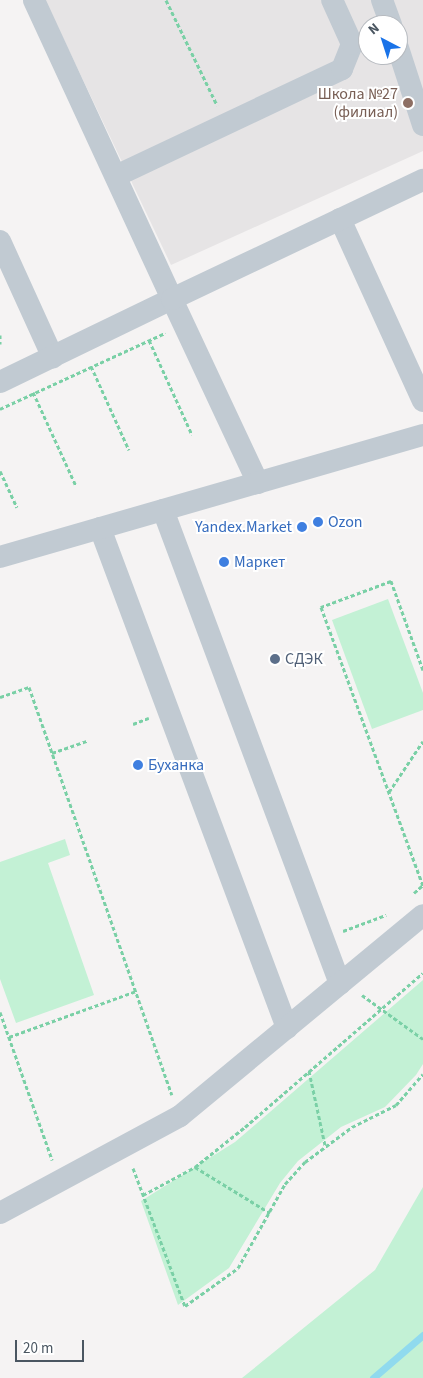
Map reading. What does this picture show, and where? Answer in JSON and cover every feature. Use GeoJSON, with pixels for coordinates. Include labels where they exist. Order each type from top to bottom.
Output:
{"type":"FeatureCollection","features":[{"type":"Feature","properties":{"kind":"lane"},"geometry":{"type":"LineString","coordinates":[[34,0],[258,483]]}},
{"type":"Feature","properties":{"kind":"lane"},"geometry":{"type":"LineString","coordinates":[[116,176],[342,69],[352,44],[332,0]]}},
{"type":"Feature","properties":{"kind":"lane"},"geometry":{"type":"LineString","coordinates":[[382,0],[387,15]]}},
{"type":"Feature","properties":{"kind":"lane"},"geometry":{"type":"LineString","coordinates":[[404,65],[423,125]]}},
{"type":"Feature","properties":{"kind":"lane"},"geometry":{"type":"LineString","coordinates":[[0,382],[139,319],[172,300],[423,180]]}},
{"type":"Feature","properties":{"kind":"lane"},"geometry":{"type":"LineString","coordinates":[[340,219],[423,401]]}},
{"type":"Feature","properties":{"kind":"lane"},"geometry":{"type":"LineString","coordinates":[[0,241],[53,358]]}},
{"type":"Feature","properties":{"kind":"lane"},"geometry":{"type":"LineString","coordinates":[[0,557],[423,435]]}},
{"type":"Feature","properties":{"kind":"lane"},"geometry":{"type":"LineString","coordinates":[[163,510],[323,938],[348,988]]}},
{"type":"Feature","properties":{"kind":"lane"},"geometry":{"type":"LineString","coordinates":[[100,528],[287,1028]]}},
{"type":"Feature","properties":{"kind":"lane"},"geometry":{"type":"LineString","coordinates":[[0,1213],[61,1184],[180,1116],[287,1028],[348,988],[416,906]]}},
{"type":"Feature","properties":{"kind":"path"},"geometry":{"type":"LineString","coordinates":[[166,0],[226,124]]}},
{"type":"Feature","properties":{"kind":"path"},"geometry":{"type":"LineString","coordinates":[[139,319],[192,435]]}},
{"type":"Feature","properties":{"kind":"path"},"geometry":{"type":"LineString","coordinates":[[0,410],[184,325]]}},
{"type":"Feature","properties":{"kind":"path"},"geometry":{"type":"LineString","coordinates":[[0,336],[0,344]]}},
{"type":"Feature","properties":{"kind":"path"},"geometry":{"type":"LineString","coordinates":[[81,345],[129,450]]}},
{"type":"Feature","properties":{"kind":"path"},"geometry":{"type":"LineString","coordinates":[[24,371],[76,486]]}},
{"type":"Feature","properties":{"kind":"path"},"geometry":{"type":"LineString","coordinates":[[0,471],[17,508]]}},
{"type":"Feature","properties":{"kind":"path"},"geometry":{"type":"LineString","coordinates":[[416,906],[423,885],[321,607],[390,582],[423,670]]}},
{"type":"Feature","properties":{"kind":"path"},"geometry":{"type":"LineString","coordinates":[[0,697],[29,686],[180,1116]]}},
{"type":"Feature","properties":{"kind":"path"},"geometry":{"type":"LineString","coordinates":[[52,753],[87,740]]}},
{"type":"Feature","properties":{"kind":"path"},"geometry":{"type":"LineString","coordinates":[[389,793],[423,741]]}},
{"type":"Feature","properties":{"kind":"path"},"geometry":{"type":"LineString","coordinates":[[323,938],[396,911]]}},
{"type":"Feature","properties":{"kind":"path"},"geometry":{"type":"LineString","coordinates":[[143,1195],[195,1167],[423,973]]}},
{"type":"Feature","properties":{"kind":"path"},"geometry":{"type":"LineString","coordinates":[[348,988],[380,1008],[423,1040]]}},
{"type":"Feature","properties":{"kind":"path"},"geometry":{"type":"LineString","coordinates":[[9,1037],[136,992]]}},
{"type":"Feature","properties":{"kind":"path"},"geometry":{"type":"LineString","coordinates":[[0,1012],[61,1184]]}},
{"type":"Feature","properties":{"kind":"path"},"geometry":{"type":"LineString","coordinates":[[309,1070],[325,1144]]}},
{"type":"Feature","properties":{"kind":"path"},"geometry":{"type":"LineString","coordinates":[[132,1168],[185,1306],[238,1268],[286,1184],[325,1144],[396,1105],[423,1074]]}},
{"type":"Feature","properties":{"kind":"path"},"geometry":{"type":"LineString","coordinates":[[195,1167],[270,1213]]}},
{"type":"Feature","properties":{"kind":"shaded area"},"geometry":{"type":"Polygon","coordinates":[[[45,0],[423,0],[423,151],[171,265],[45,0]]]}},
{"type":"Feature","properties":{"kind":"green space"},"geometry":{"type":"Polygon","coordinates":[[[388,599],[423,693],[423,710],[372,729],[332,620],[388,599]]]}},
{"type":"Feature","properties":{"kind":"green space"},"geometry":{"type":"Polygon","coordinates":[[[65,839],[70,855],[48,863],[94,995],[16,1023],[0,979],[0,862],[65,839]]]}},
{"type":"Feature","properties":{"kind":"green space"},"geometry":{"type":"Polygon","coordinates":[[[423,980],[423,1064],[416,1075],[385,1107],[341,1127],[298,1161],[280,1183],[229,1268],[178,1305],[141,1201],[235,1142],[423,980]]]}},
{"type":"Feature","properties":{"kind":"green space"},"geometry":{"type":"Polygon","coordinates":[[[423,1187],[423,1378],[242,1378],[375,1270],[423,1187]]]}},
{"type":"Feature","properties":{"kind":"waterway"},"geometry":{"type":"LineString","coordinates":[[373,1378],[423,1335]]}},
{"type":"Feature","properties":{"kind":"place","name":"Школа №27 (филиал)"},"geometry":{"type":"Point","coordinates":[408,103]}},
{"type":"Feature","properties":{"kind":"place","name":"Ozon"},"geometry":{"type":"Point","coordinates":[318,522]}},
{"type":"Feature","properties":{"kind":"place","name":"Yandex.Market"},"geometry":{"type":"Point","coordinates":[302,527]}},
{"type":"Feature","properties":{"kind":"place","name":"Маркет"},"geometry":{"type":"Point","coordinates":[224,562]}},
{"type":"Feature","properties":{"kind":"place","name":"СДЭК"},"geometry":{"type":"Point","coordinates":[275,659]}},
{"type":"Feature","properties":{"kind":"place","name":"Буханка"},"geometry":{"type":"Point","coordinates":[138,765]}}]}
